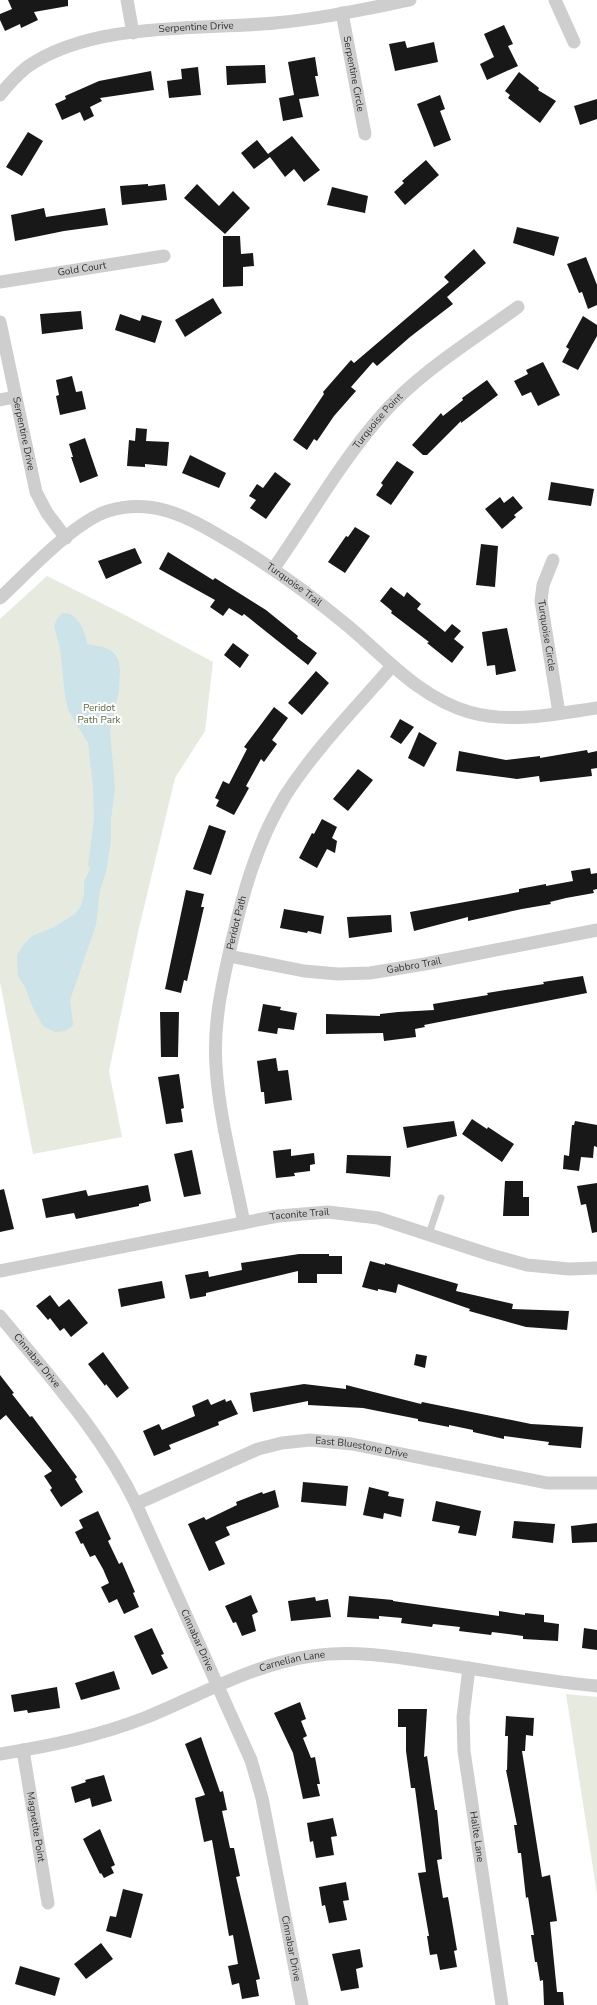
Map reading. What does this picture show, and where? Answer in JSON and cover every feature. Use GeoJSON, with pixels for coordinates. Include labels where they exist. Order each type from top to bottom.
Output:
{"type":"FeatureCollection","features":[{"type":"Feature","properties":{"kind":"street"},"geometry":{"type":"LineString","coordinates":[[127,0],[133,33]]}},
{"type":"Feature","properties":{"kind":"street","name":"Serpentine Drive"},"geometry":{"type":"LineString","coordinates":[[0,95],[26,68],[48,55],[74,44],[133,33],[273,23],[342,13],[410,0]]}},
{"type":"Feature","properties":{"kind":"street"},"geometry":{"type":"LineString","coordinates":[[555,0],[574,42]]}},
{"type":"Feature","properties":{"kind":"street","name":"Serpentine Circle"},"geometry":{"type":"LineString","coordinates":[[342,13],[365,134]]}},
{"type":"Feature","properties":{"kind":"street","name":"Gold Court"},"geometry":{"type":"LineString","coordinates":[[0,282],[164,256]]}},
{"type":"Feature","properties":{"kind":"street","name":"Turquoise Point"},"geometry":{"type":"LineString","coordinates":[[274,568],[351,453],[380,416],[415,382],[518,307]]}},
{"type":"Feature","properties":{"kind":"street","name":"Serpentine Drive"},"geometry":{"type":"LineString","coordinates":[[0,322],[36,492],[47,513],[66,538]]}},
{"type":"Feature","properties":{"kind":"street"},"geometry":{"type":"LineString","coordinates":[[0,400],[16,397]]}},
{"type":"Feature","properties":{"kind":"street","name":"Turquoise Trail"},"geometry":{"type":"LineString","coordinates":[[0,598],[66,538],[86,522],[108,511],[132,506],[154,507],[179,514],[193,520],[274,568],[344,623],[392,666],[427,694],[469,712],[484,716],[513,718],[597,708]]}},
{"type":"Feature","properties":{"kind":"street","name":"Turquoise Circle"},"geometry":{"type":"LineString","coordinates":[[553,560],[543,585],[541,601],[559,713]]}},
{"type":"Feature","properties":{"kind":"street","name":"Peridot Path"},"geometry":{"type":"LineString","coordinates":[[244,1223],[220,1098],[216,1068],[215,1035],[218,1007],[241,901],[252,866],[269,825],[282,802],[306,765],[392,666]]}},
{"type":"Feature","properties":{"kind":"street","name":"Gabbro Trail"},"geometry":{"type":"LineString","coordinates":[[229,956],[285,968],[315,972],[370,973],[419,966],[597,930]]}},
{"type":"Feature","properties":{"kind":"street","name":"Taconite Trail"},"geometry":{"type":"LineString","coordinates":[[0,1271],[295,1213],[340,1212],[378,1218],[491,1255],[527,1265],[569,1269],[597,1268]]}},
{"type":"Feature","properties":{"kind":"street","name":"Cinnabar Drive"},"geometry":{"type":"LineString","coordinates":[[0,1316],[98,1438],[117,1468],[136,1504],[244,1743],[257,1780],[302,2005]]}},
{"type":"Feature","properties":{"kind":"street","name":"East Bluestone Drive"},"geometry":{"type":"LineString","coordinates":[[136,1504],[252,1451],[282,1443],[310,1440],[352,1444],[547,1483],[597,1483]]}},
{"type":"Feature","properties":{"kind":"street","name":"Carnelian Lane"},"geometry":{"type":"LineString","coordinates":[[0,1754],[78,1739],[113,1729],[147,1717],[218,1686],[279,1662],[328,1654],[388,1656],[597,1686]]}},
{"type":"Feature","properties":{"kind":"street","name":"Halite Lane"},"geometry":{"type":"LineString","coordinates":[[469,1668],[463,1717],[464,1751],[502,2005]]}},
{"type":"Feature","properties":{"kind":"street","name":"Magnetite Point"},"geometry":{"type":"LineString","coordinates":[[23,1750],[48,1903]]}},
{"type":"Feature","properties":{"kind":"lane"},"geometry":{"type":"LineString","coordinates":[[429,1234],[441,1198]]}},
{"type":"Feature","properties":{"kind":"green space","name":"Peridot Path Park"},"geometry":{"type":"Polygon","coordinates":[[[47,576],[125,615],[213,662],[205,731],[175,778],[138,932],[109,1071],[122,1137],[33,1154],[0,982],[0,619],[47,576]]]}},
{"type":"Feature","properties":{"kind":"green space"},"geometry":{"type":"Polygon","coordinates":[[[566,1694],[597,1697],[597,1894],[566,1694]]]}},
{"type":"Feature","properties":{"kind":"water"},"geometry":{"type":"Polygon","coordinates":[[[63,613],[73,616],[80,624],[85,634],[87,644],[103,647],[112,651],[118,659],[120,669],[119,691],[110,730],[115,789],[111,819],[111,840],[106,872],[100,890],[96,925],[70,1000],[73,1024],[72,1027],[65,1031],[55,1032],[43,1026],[33,1008],[25,987],[18,976],[17,955],[24,944],[32,936],[54,927],[75,914],[81,906],[84,894],[84,882],[90,869],[88,865],[94,818],[93,786],[88,743],[68,710],[65,696],[60,648],[54,626],[58,617],[63,613]]]}},
{"type":"Feature","properties":{"kind":"building"},"geometry":{"type":"Polygon","coordinates":[[[8,0],[68,0],[68,6],[34,12],[38,20],[21,28],[20,24],[5,31],[0,20],[0,14],[12,9],[8,0]]]}},
{"type":"Feature","properties":{"kind":"building"},"geometry":{"type":"Polygon","coordinates":[[[504,25],[513,44],[508,46],[518,66],[487,80],[480,64],[494,57],[484,34],[504,25]]]}},
{"type":"Feature","properties":{"kind":"building"},"geometry":{"type":"Polygon","coordinates":[[[405,41],[407,48],[434,42],[438,62],[395,71],[389,44],[405,41]]]}},
{"type":"Feature","properties":{"kind":"building"},"geometry":{"type":"Polygon","coordinates":[[[315,57],[318,76],[315,76],[319,96],[299,99],[303,117],[283,121],[279,98],[294,95],[288,62],[315,57]]]}},
{"type":"Feature","properties":{"kind":"building"},"geometry":{"type":"Polygon","coordinates":[[[265,65],[266,83],[227,85],[226,66],[265,65]]]}},
{"type":"Feature","properties":{"kind":"building"},"geometry":{"type":"Polygon","coordinates":[[[198,67],[201,95],[169,98],[167,81],[182,79],[181,69],[198,67]]]}},
{"type":"Feature","properties":{"kind":"building"},"geometry":{"type":"Polygon","coordinates":[[[151,71],[154,90],[100,98],[102,101],[90,107],[94,116],[84,121],[80,112],[62,120],[55,104],[66,99],[65,96],[99,81],[151,71]]]}},
{"type":"Feature","properties":{"kind":"building"},"geometry":{"type":"Polygon","coordinates":[[[519,72],[539,88],[538,90],[556,101],[540,123],[508,98],[510,95],[505,91],[519,72]]]}},
{"type":"Feature","properties":{"kind":"building"},"geometry":{"type":"Polygon","coordinates":[[[440,95],[445,109],[440,111],[451,140],[434,147],[417,104],[440,95]]]}},
{"type":"Feature","properties":{"kind":"building"},"geometry":{"type":"Polygon","coordinates":[[[597,99],[597,119],[580,125],[574,106],[597,99]]]}},
{"type":"Feature","properties":{"kind":"building"},"geometry":{"type":"Polygon","coordinates":[[[28,132],[43,141],[22,176],[6,167],[28,132]]]}},
{"type":"Feature","properties":{"kind":"building"},"geometry":{"type":"Polygon","coordinates":[[[292,136],[320,170],[304,182],[294,169],[285,177],[270,157],[254,169],[241,153],[257,140],[268,154],[292,136]]]}},
{"type":"Feature","properties":{"kind":"building"},"geometry":{"type":"Polygon","coordinates":[[[426,160],[439,175],[405,205],[394,192],[404,183],[402,181],[426,160]]]}},
{"type":"Feature","properties":{"kind":"building"},"geometry":{"type":"Polygon","coordinates":[[[148,184],[148,186],[165,184],[167,200],[122,205],[120,186],[148,184]]]}},
{"type":"Feature","properties":{"kind":"building"},"geometry":{"type":"Polygon","coordinates":[[[197,184],[219,206],[233,191],[250,208],[225,234],[184,198],[197,184]]]}},
{"type":"Feature","properties":{"kind":"building"},"geometry":{"type":"Polygon","coordinates":[[[332,187],[368,196],[365,213],[327,205],[332,187]]]}},
{"type":"Feature","properties":{"kind":"building"},"geometry":{"type":"Polygon","coordinates":[[[44,208],[46,217],[105,208],[108,225],[64,231],[15,241],[11,215],[44,208]]]}},
{"type":"Feature","properties":{"kind":"building"},"geometry":{"type":"Polygon","coordinates":[[[517,227],[559,237],[554,256],[513,243],[517,227]]]}},
{"type":"Feature","properties":{"kind":"building"},"geometry":{"type":"Polygon","coordinates":[[[223,236],[240,236],[241,254],[253,253],[254,266],[243,267],[243,286],[223,287],[223,236]]]}},
{"type":"Feature","properties":{"kind":"building"},"geometry":{"type":"Polygon","coordinates":[[[474,249],[486,263],[447,297],[453,304],[410,337],[377,366],[373,362],[351,387],[356,391],[334,416],[317,441],[314,439],[307,450],[293,440],[324,394],[323,392],[351,360],[354,363],[449,282],[444,277],[474,249]]]}},
{"type":"Feature","properties":{"kind":"building"},"geometry":{"type":"Polygon","coordinates":[[[586,257],[597,285],[597,305],[588,309],[582,292],[579,293],[567,264],[586,257]]]}},
{"type":"Feature","properties":{"kind":"building"},"geometry":{"type":"Polygon","coordinates":[[[213,298],[222,313],[185,337],[175,320],[213,298]]]}},
{"type":"Feature","properties":{"kind":"building"},"geometry":{"type":"Polygon","coordinates":[[[81,311],[83,329],[42,334],[40,314],[81,311]]]}},
{"type":"Feature","properties":{"kind":"building"},"geometry":{"type":"Polygon","coordinates":[[[120,314],[140,321],[142,315],[162,321],[155,343],[115,330],[120,314]]]}},
{"type":"Feature","properties":{"kind":"building"},"geometry":{"type":"Polygon","coordinates":[[[583,316],[597,325],[597,336],[578,370],[562,362],[569,349],[566,347],[583,316]]]}},
{"type":"Feature","properties":{"kind":"building"},"geometry":{"type":"Polygon","coordinates":[[[543,362],[560,395],[538,406],[531,392],[522,396],[514,381],[528,374],[526,370],[543,362]]]}},
{"type":"Feature","properties":{"kind":"building"},"geometry":{"type":"Polygon","coordinates":[[[72,376],[76,392],[82,391],[86,409],[60,415],[56,396],[59,395],[56,380],[72,376]]]}},
{"type":"Feature","properties":{"kind":"building"},"geometry":{"type":"Polygon","coordinates":[[[487,380],[498,395],[461,423],[461,421],[427,455],[423,455],[412,445],[441,413],[443,416],[463,400],[462,398],[487,380]]]}},
{"type":"Feature","properties":{"kind":"building"},"geometry":{"type":"Polygon","coordinates":[[[136,428],[147,429],[146,441],[169,442],[167,466],[145,464],[145,467],[127,466],[129,440],[135,441],[136,428]]]}},
{"type":"Feature","properties":{"kind":"building"},"geometry":{"type":"Polygon","coordinates":[[[85,438],[98,476],[80,483],[71,457],[73,457],[69,444],[85,438]]]}},
{"type":"Feature","properties":{"kind":"building"},"geometry":{"type":"Polygon","coordinates":[[[190,455],[226,473],[219,488],[182,473],[190,455]]]}},
{"type":"Feature","properties":{"kind":"building"},"geometry":{"type":"Polygon","coordinates":[[[397,461],[414,472],[391,505],[376,495],[383,485],[381,483],[397,461]]]}},
{"type":"Feature","properties":{"kind":"building"},"geometry":{"type":"Polygon","coordinates":[[[275,472],[291,484],[266,519],[250,508],[256,500],[249,496],[257,484],[263,488],[275,472]]]}},
{"type":"Feature","properties":{"kind":"building"},"geometry":{"type":"Polygon","coordinates":[[[551,482],[594,489],[591,506],[548,500],[551,482]]]}},
{"type":"Feature","properties":{"kind":"building"},"geometry":{"type":"Polygon","coordinates":[[[513,496],[523,508],[514,515],[516,517],[502,529],[485,509],[500,497],[504,503],[513,496]]]}},
{"type":"Feature","properties":{"kind":"building"},"geometry":{"type":"Polygon","coordinates":[[[355,527],[370,536],[345,573],[328,562],[346,536],[348,537],[355,527]]]}},
{"type":"Feature","properties":{"kind":"building"},"geometry":{"type":"Polygon","coordinates":[[[481,544],[498,546],[495,587],[476,585],[481,544]]]}},
{"type":"Feature","properties":{"kind":"building"},"geometry":{"type":"Polygon","coordinates":[[[135,548],[142,563],[106,579],[98,561],[135,548]]]}},
{"type":"Feature","properties":{"kind":"building"},"geometry":{"type":"Polygon","coordinates":[[[168,552],[213,580],[215,578],[266,610],[298,636],[297,638],[317,653],[308,665],[244,614],[242,616],[229,608],[223,616],[210,607],[215,600],[159,569],[168,552]]]}},
{"type":"Feature","properties":{"kind":"building"},"geometry":{"type":"Polygon","coordinates":[[[391,587],[404,597],[407,592],[421,604],[417,609],[445,632],[452,624],[461,631],[454,639],[464,647],[452,663],[427,643],[429,642],[391,613],[392,611],[380,601],[391,587]]]}},
{"type":"Feature","properties":{"kind":"building"},"geometry":{"type":"Polygon","coordinates":[[[507,628],[516,671],[496,675],[495,665],[487,666],[482,632],[507,628]]]}},
{"type":"Feature","properties":{"kind":"building"},"geometry":{"type":"Polygon","coordinates":[[[233,643],[249,655],[240,668],[224,655],[233,643]]]}},
{"type":"Feature","properties":{"kind":"building"},"geometry":{"type":"Polygon","coordinates":[[[316,671],[329,683],[302,715],[288,703],[316,671]]]}},
{"type":"Feature","properties":{"kind":"building"},"geometry":{"type":"Polygon","coordinates":[[[274,707],[288,718],[272,740],[277,744],[264,762],[261,759],[246,786],[249,788],[234,815],[216,806],[219,800],[215,798],[223,781],[229,784],[247,749],[244,747],[274,707]]]}},
{"type":"Feature","properties":{"kind":"building"},"geometry":{"type":"Polygon","coordinates":[[[400,719],[414,727],[401,744],[390,737],[400,719]]]}},
{"type":"Feature","properties":{"kind":"building"},"geometry":{"type":"Polygon","coordinates":[[[419,732],[437,743],[424,767],[408,758],[419,732]]]}},
{"type":"Feature","properties":{"kind":"building"},"geometry":{"type":"Polygon","coordinates":[[[587,750],[588,753],[597,751],[597,768],[591,769],[592,776],[540,782],[539,776],[517,779],[456,771],[459,751],[506,760],[540,756],[540,758],[587,750]]]}},
{"type":"Feature","properties":{"kind":"building"},"geometry":{"type":"Polygon","coordinates":[[[358,769],[373,780],[348,811],[333,799],[358,769]]]}},
{"type":"Feature","properties":{"kind":"building"},"geometry":{"type":"Polygon","coordinates":[[[322,819],[337,827],[332,838],[337,841],[335,853],[327,849],[317,868],[299,858],[312,833],[314,834],[322,819]]]}},
{"type":"Feature","properties":{"kind":"building"},"geometry":{"type":"Polygon","coordinates":[[[209,825],[226,831],[211,875],[193,869],[209,825]]]}},
{"type":"Feature","properties":{"kind":"building"},"geometry":{"type":"Polygon","coordinates":[[[590,868],[591,874],[597,873],[597,889],[593,890],[594,893],[550,902],[551,904],[468,921],[468,917],[414,931],[410,912],[519,892],[519,889],[573,881],[571,871],[590,868]]]}},
{"type":"Feature","properties":{"kind":"building"},"geometry":{"type":"Polygon","coordinates":[[[186,890],[204,894],[201,907],[204,907],[187,981],[184,980],[181,993],[165,989],[186,890]]]}},
{"type":"Feature","properties":{"kind":"building"},"geometry":{"type":"Polygon","coordinates":[[[284,909],[324,916],[321,934],[280,928],[284,909]]]}},
{"type":"Feature","properties":{"kind":"building"},"geometry":{"type":"Polygon","coordinates":[[[391,915],[392,932],[349,938],[347,917],[391,915]]]}},
{"type":"Feature","properties":{"kind":"building"},"geometry":{"type":"Polygon","coordinates":[[[583,976],[587,993],[424,1025],[425,1027],[415,1029],[416,1037],[384,1041],[383,1033],[326,1034],[326,1014],[380,1016],[380,1014],[398,1012],[434,1010],[433,1004],[488,995],[487,993],[544,984],[543,982],[583,976]]]}},
{"type":"Feature","properties":{"kind":"building"},"geometry":{"type":"Polygon","coordinates":[[[263,1004],[281,1007],[280,1010],[297,1013],[294,1030],[278,1028],[277,1034],[258,1031],[263,1004]]]}},
{"type":"Feature","properties":{"kind":"building"},"geometry":{"type":"Polygon","coordinates":[[[160,1012],[179,1012],[178,1057],[161,1057],[160,1012]]]}},
{"type":"Feature","properties":{"kind":"building"},"geometry":{"type":"Polygon","coordinates":[[[276,1058],[278,1071],[288,1070],[292,1100],[265,1104],[264,1092],[261,1092],[257,1061],[276,1058]]]}},
{"type":"Feature","properties":{"kind":"building"},"geometry":{"type":"Polygon","coordinates":[[[179,1074],[184,1108],[181,1109],[183,1122],[166,1124],[158,1077],[179,1074]]]}},
{"type":"Feature","properties":{"kind":"building"},"geometry":{"type":"Polygon","coordinates":[[[472,1119],[487,1129],[488,1127],[514,1144],[502,1162],[462,1134],[472,1119]]]}},
{"type":"Feature","properties":{"kind":"building"},"geometry":{"type":"Polygon","coordinates":[[[454,1121],[457,1136],[407,1148],[403,1127],[454,1121]]]}},
{"type":"Feature","properties":{"kind":"building"},"geometry":{"type":"Polygon","coordinates":[[[575,1121],[597,1125],[597,1147],[594,1146],[593,1158],[581,1157],[579,1171],[563,1169],[564,1155],[569,1156],[572,1125],[574,1125],[575,1121]]]}},
{"type":"Feature","properties":{"kind":"building"},"geometry":{"type":"Polygon","coordinates":[[[291,1149],[291,1156],[314,1153],[315,1164],[310,1165],[310,1171],[294,1173],[295,1176],[276,1178],[273,1151],[291,1149]]]}},
{"type":"Feature","properties":{"kind":"building"},"geometry":{"type":"Polygon","coordinates":[[[192,1150],[201,1194],[184,1197],[174,1154],[192,1150]]]}},
{"type":"Feature","properties":{"kind":"building"},"geometry":{"type":"Polygon","coordinates":[[[347,1155],[391,1156],[390,1177],[346,1173],[347,1155]]]}},
{"type":"Feature","properties":{"kind":"building"},"geometry":{"type":"Polygon","coordinates":[[[505,1181],[523,1181],[523,1197],[529,1197],[529,1216],[503,1216],[505,1181]]]}},
{"type":"Feature","properties":{"kind":"building"},"geometry":{"type":"Polygon","coordinates":[[[597,1183],[597,1232],[592,1233],[586,1204],[581,1205],[577,1186],[597,1183]]]}},
{"type":"Feature","properties":{"kind":"building"},"geometry":{"type":"Polygon","coordinates":[[[148,1185],[151,1201],[139,1204],[139,1206],[76,1219],[74,1213],[46,1218],[42,1199],[86,1190],[88,1196],[148,1185]]]}},
{"type":"Feature","properties":{"kind":"building"},"geometry":{"type":"Polygon","coordinates":[[[4,1189],[14,1229],[0,1232],[0,1190],[4,1189]]]}},
{"type":"Feature","properties":{"kind":"building"},"geometry":{"type":"Polygon","coordinates":[[[299,1254],[329,1254],[329,1256],[342,1256],[342,1274],[317,1274],[317,1283],[298,1283],[298,1271],[206,1293],[206,1296],[190,1299],[185,1275],[208,1271],[209,1277],[242,1270],[241,1263],[299,1254]]]}},
{"type":"Feature","properties":{"kind":"building"},"geometry":{"type":"Polygon","coordinates":[[[370,1261],[385,1265],[385,1263],[458,1284],[456,1291],[513,1304],[512,1309],[569,1311],[567,1330],[526,1327],[469,1311],[470,1309],[398,1284],[396,1293],[362,1287],[370,1261]]]}},
{"type":"Feature","properties":{"kind":"building"},"geometry":{"type":"Polygon","coordinates":[[[162,1281],[165,1298],[121,1307],[118,1289],[162,1281]]]}},
{"type":"Feature","properties":{"kind":"building"},"geometry":{"type":"Polygon","coordinates":[[[50,1295],[59,1307],[69,1299],[88,1323],[71,1337],[64,1328],[60,1331],[50,1318],[48,1320],[36,1306],[50,1295]]]}},
{"type":"Feature","properties":{"kind":"building"},"geometry":{"type":"Polygon","coordinates":[[[103,1352],[129,1388],[117,1398],[106,1384],[105,1386],[88,1364],[103,1352]]]}},
{"type":"Feature","properties":{"kind":"building"},"geometry":{"type":"Polygon","coordinates":[[[416,1354],[427,1356],[425,1368],[414,1365],[416,1354]]]}},
{"type":"Feature","properties":{"kind":"building"},"geometry":{"type":"Polygon","coordinates":[[[0,1375],[14,1393],[12,1394],[30,1417],[32,1416],[77,1477],[75,1479],[83,1492],[61,1507],[50,1490],[52,1488],[44,1476],[52,1471],[6,1415],[0,1420],[0,1375]]]}},
{"type":"Feature","properties":{"kind":"building"},"geometry":{"type":"Polygon","coordinates":[[[304,1384],[346,1389],[346,1385],[421,1404],[422,1402],[531,1424],[583,1427],[581,1448],[548,1445],[549,1442],[504,1436],[504,1439],[473,1432],[473,1430],[418,1421],[418,1419],[363,1408],[308,1405],[308,1401],[253,1412],[250,1393],[304,1384]]]}},
{"type":"Feature","properties":{"kind":"building"},"geometry":{"type":"Polygon","coordinates":[[[208,1399],[211,1405],[225,1399],[226,1402],[231,1400],[238,1414],[218,1422],[219,1425],[169,1445],[171,1449],[154,1456],[143,1431],[159,1424],[162,1430],[195,1416],[192,1406],[208,1399]]]}},
{"type":"Feature","properties":{"kind":"building"},"geometry":{"type":"Polygon","coordinates":[[[303,1482],[348,1486],[346,1506],[301,1502],[303,1482]]]}},
{"type":"Feature","properties":{"kind":"building"},"geometry":{"type":"Polygon","coordinates":[[[369,1487],[389,1492],[388,1496],[404,1499],[401,1517],[384,1513],[383,1519],[363,1515],[369,1487]]]}},
{"type":"Feature","properties":{"kind":"building"},"geometry":{"type":"Polygon","coordinates":[[[275,1490],[279,1507],[226,1527],[230,1535],[215,1542],[225,1564],[209,1571],[188,1524],[204,1517],[206,1520],[237,1505],[236,1502],[262,1492],[263,1494],[275,1490]]]}},
{"type":"Feature","properties":{"kind":"building"},"geometry":{"type":"Polygon","coordinates":[[[436,1501],[481,1511],[476,1536],[458,1533],[460,1526],[432,1521],[436,1501]]]}},
{"type":"Feature","properties":{"kind":"building"},"geometry":{"type":"Polygon","coordinates":[[[98,1511],[111,1539],[108,1541],[119,1564],[122,1562],[135,1592],[133,1593],[139,1607],[124,1614],[117,1599],[109,1603],[101,1587],[109,1583],[103,1569],[95,1555],[90,1557],[83,1543],[81,1544],[75,1532],[83,1528],[79,1520],[98,1511]]]}},
{"type":"Feature","properties":{"kind":"building"},"geometry":{"type":"Polygon","coordinates":[[[514,1521],[555,1524],[553,1543],[512,1538],[514,1521]]]}},
{"type":"Feature","properties":{"kind":"building"},"geometry":{"type":"Polygon","coordinates":[[[597,1523],[597,1542],[572,1543],[571,1526],[597,1523]]]}},
{"type":"Feature","properties":{"kind":"building"},"geometry":{"type":"Polygon","coordinates":[[[251,1595],[258,1612],[252,1615],[256,1631],[242,1636],[236,1622],[233,1623],[225,1606],[251,1595]]]}},
{"type":"Feature","properties":{"kind":"building"},"geometry":{"type":"Polygon","coordinates":[[[349,1596],[393,1600],[499,1616],[499,1611],[525,1615],[525,1613],[544,1615],[544,1622],[559,1624],[558,1641],[523,1639],[523,1636],[492,1632],[491,1635],[459,1631],[460,1627],[433,1624],[432,1627],[401,1623],[402,1618],[379,1616],[379,1619],[347,1617],[349,1596]]]}},
{"type":"Feature","properties":{"kind":"building"},"geometry":{"type":"Polygon","coordinates":[[[315,1597],[316,1601],[328,1599],[331,1617],[291,1621],[288,1601],[315,1597]]]}},
{"type":"Feature","properties":{"kind":"building"},"geometry":{"type":"Polygon","coordinates":[[[152,1628],[164,1654],[161,1655],[168,1668],[152,1675],[134,1636],[152,1628]]]}},
{"type":"Feature","properties":{"kind":"building"},"geometry":{"type":"Polygon","coordinates":[[[584,1628],[597,1630],[597,1650],[582,1648],[584,1628]]]}},
{"type":"Feature","properties":{"kind":"building"},"geometry":{"type":"Polygon","coordinates":[[[114,1671],[120,1689],[81,1700],[75,1683],[114,1671]]]}},
{"type":"Feature","properties":{"kind":"building"},"geometry":{"type":"Polygon","coordinates":[[[57,1687],[60,1708],[28,1713],[27,1710],[14,1712],[11,1695],[57,1687]]]}},
{"type":"Feature","properties":{"kind":"building"},"geometry":{"type":"Polygon","coordinates":[[[300,1702],[306,1719],[301,1721],[307,1736],[303,1738],[311,1758],[315,1757],[320,1784],[317,1784],[320,1796],[303,1799],[293,1753],[274,1713],[300,1702]]]}},
{"type":"Feature","properties":{"kind":"building"},"geometry":{"type":"Polygon","coordinates":[[[398,1709],[427,1709],[424,1757],[427,1756],[435,1810],[437,1810],[442,1859],[437,1860],[443,1898],[448,1897],[457,1950],[454,1951],[457,1967],[440,1970],[437,1954],[430,1955],[427,1936],[429,1936],[418,1873],[426,1872],[415,1788],[411,1788],[406,1751],[406,1727],[398,1727],[398,1709]]]}},
{"type":"Feature","properties":{"kind":"building"},"geometry":{"type":"Polygon","coordinates":[[[506,1716],[534,1718],[533,1736],[526,1735],[525,1751],[522,1751],[542,1877],[550,1875],[557,1921],[550,1922],[557,1992],[563,1992],[564,2005],[544,2005],[543,1980],[540,1981],[537,1962],[535,1962],[531,1935],[534,1935],[528,1897],[526,1898],[521,1853],[518,1853],[514,1825],[517,1825],[506,1770],[508,1736],[505,1736],[506,1716]]]}},
{"type":"Feature","properties":{"kind":"building"},"geometry":{"type":"Polygon","coordinates":[[[201,1737],[220,1792],[223,1791],[227,1810],[222,1811],[230,1848],[234,1848],[240,1876],[236,1877],[260,1979],[256,1980],[259,1996],[242,1999],[239,1983],[232,1985],[228,1966],[238,1964],[233,1935],[229,1936],[212,1840],[204,1842],[195,1798],[205,1795],[185,1744],[201,1737]]]}},
{"type":"Feature","properties":{"kind":"building"},"geometry":{"type":"Polygon","coordinates":[[[104,1775],[112,1801],[92,1807],[90,1798],[75,1803],[71,1787],[86,1782],[85,1780],[104,1775]]]}},
{"type":"Feature","properties":{"kind":"building"},"geometry":{"type":"Polygon","coordinates":[[[333,1818],[337,1836],[331,1837],[334,1855],[316,1858],[313,1841],[310,1842],[307,1823],[333,1818]]]}},
{"type":"Feature","properties":{"kind":"building"},"geometry":{"type":"Polygon","coordinates":[[[100,1829],[115,1865],[111,1867],[114,1873],[104,1878],[101,1873],[100,1874],[83,1839],[100,1829]]]}},
{"type":"Feature","properties":{"kind":"building"},"geometry":{"type":"Polygon","coordinates":[[[346,1882],[349,1900],[343,1901],[347,1920],[329,1923],[325,1905],[322,1906],[319,1887],[346,1882]]]}},
{"type":"Feature","properties":{"kind":"building"},"geometry":{"type":"Polygon","coordinates":[[[123,1889],[143,1894],[131,1938],[106,1931],[110,1916],[116,1917],[123,1889]]]}},
{"type":"Feature","properties":{"kind":"building"},"geometry":{"type":"Polygon","coordinates":[[[101,1943],[113,1959],[86,1979],[74,1964],[101,1943]]]}},
{"type":"Feature","properties":{"kind":"building"},"geometry":{"type":"Polygon","coordinates":[[[360,1949],[363,1967],[356,1969],[359,1988],[341,1991],[332,1954],[360,1949]]]}},
{"type":"Feature","properties":{"kind":"building"},"geometry":{"type":"Polygon","coordinates":[[[20,1966],[60,1978],[55,1996],[15,1984],[20,1966]]]}}]}
